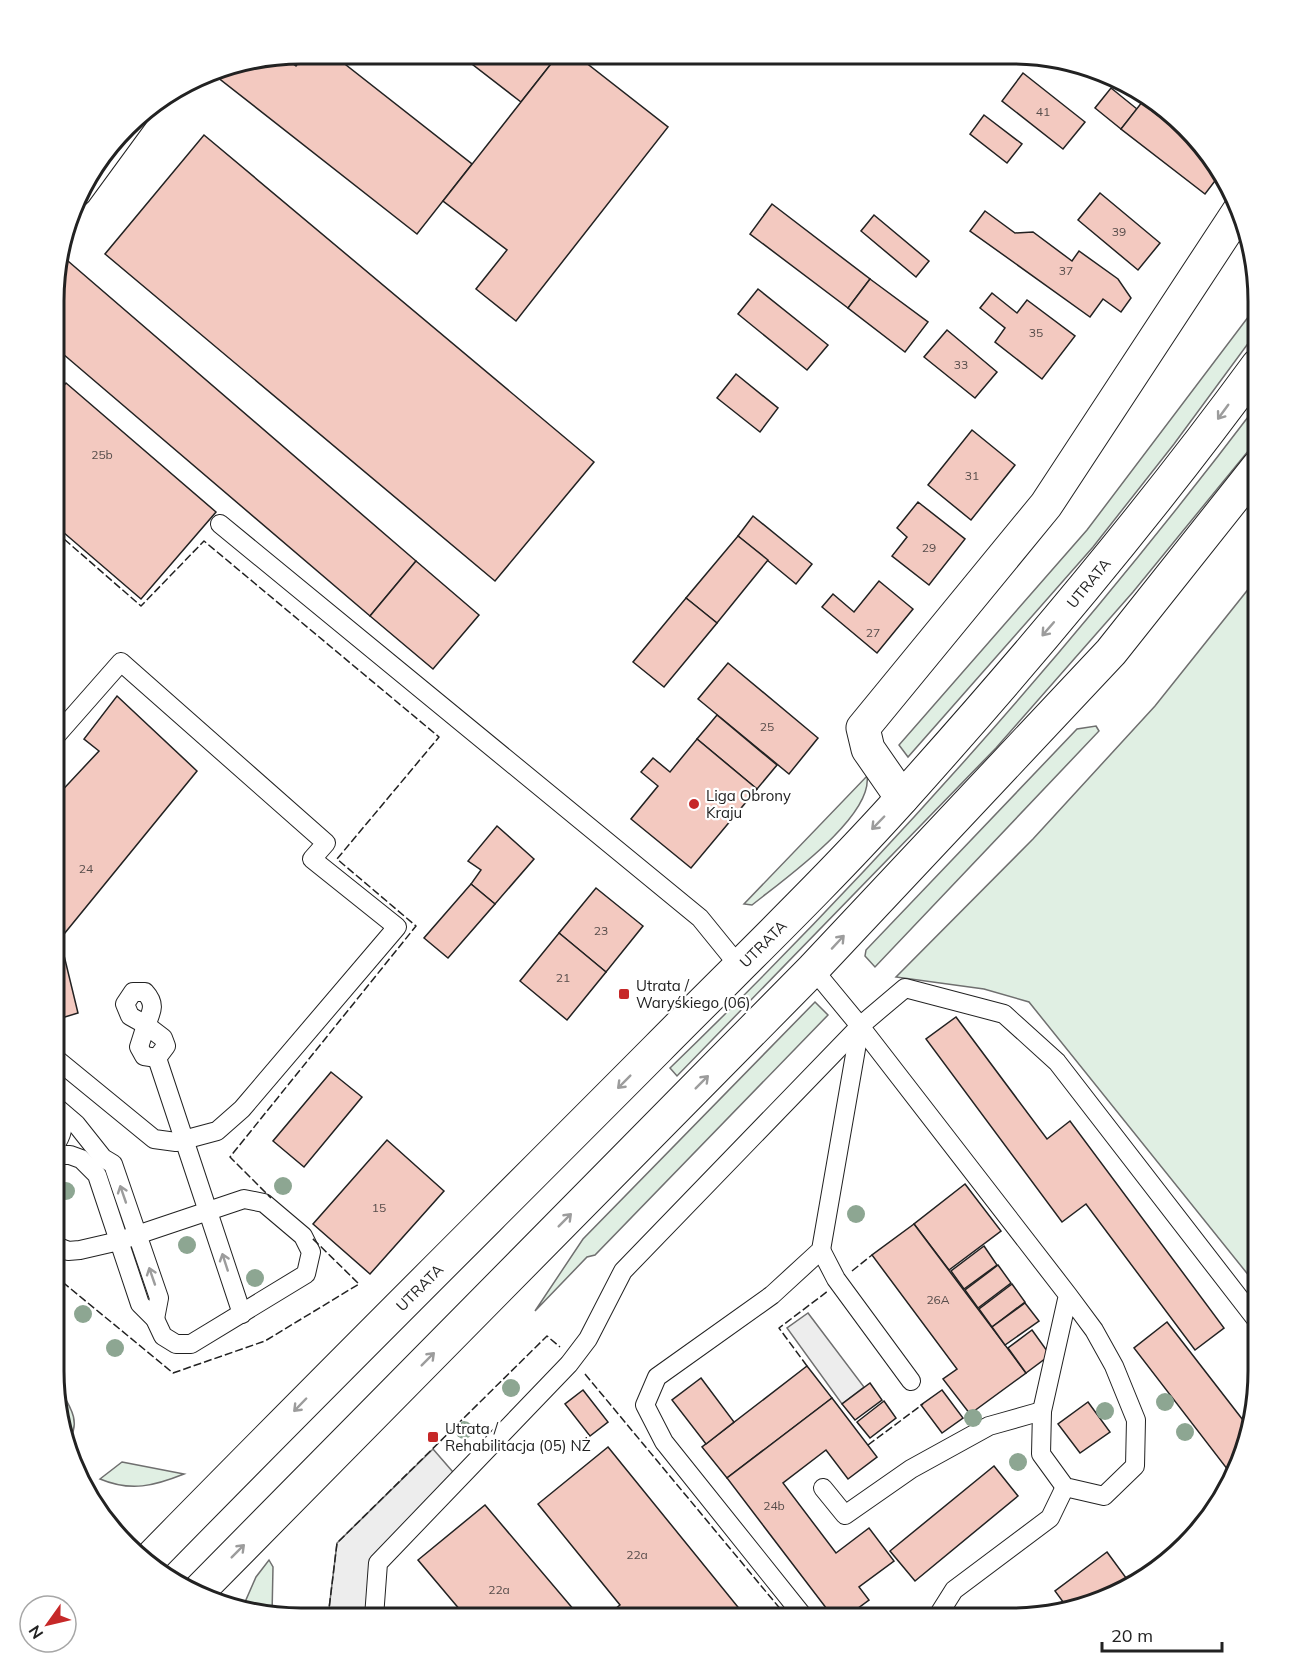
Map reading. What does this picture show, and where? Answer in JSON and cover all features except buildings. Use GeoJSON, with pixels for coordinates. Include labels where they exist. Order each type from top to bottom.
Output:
{"type":"FeatureCollection","features":[{"type":"Feature","properties":{"kind":"main road"},"geometry":{"type":"LineString","coordinates":[[903,798],[868,749],[863,728],[1046,505],[1233,220]]}},
{"type":"Feature","properties":{"kind":"main road","name":"UTRATA"},"geometry":{"type":"LineString","coordinates":[[153,1556],[903,798],[1058,619],[1176,476],[1248,379]]}},
{"type":"Feature","properties":{"kind":"main road"},"geometry":{"type":"LineString","coordinates":[[204,1586],[813,969],[1112,652],[1248,480]]}},
{"type":"Feature","properties":{"kind":"lane"},"geometry":{"type":"LineString","coordinates":[[220,524],[700,918],[739,966]]}},
{"type":"Feature","properties":{"kind":"lane"},"geometry":{"type":"LineString","coordinates":[[64,727],[121,662],[326,843],[312,859],[397,927],[242,1109],[217,1131],[176,1142],[154,1139],[64,1065]]}},
{"type":"Feature","properties":{"kind":"lane"},"geometry":{"type":"LineString","coordinates":[[813,969],[860,1026],[1068,1295],[1094,1330],[1114,1366],[1136,1420],[1135,1466],[1104,1496],[1065,1487],[1041,1454],[1042,1411],[1068,1295]]}},
{"type":"Feature","properties":{"kind":"lane"},"geometry":{"type":"LineString","coordinates":[[375,1608],[378,1563],[569,1364],[588,1339],[622,1271],[860,1026],[905,988],[1004,1014],[1056,1062],[1248,1310]]}},
{"type":"Feature","properties":{"kind":"lane"},"geometry":{"type":"LineString","coordinates":[[146,1025],[164,1038],[166,1046],[157,1058],[242,1314]]}},
{"type":"Feature","properties":{"kind":"lane"},"geometry":{"type":"LineString","coordinates":[[860,1026],[821,1250],[836,1279],[911,1381]]}},
{"type":"Feature","properties":{"kind":"lane"},"geometry":{"type":"LineString","coordinates":[[64,1114],[76,1124],[100,1166],[119,1241],[140,1304],[154,1319],[163,1336],[176,1344],[190,1344],[306,1274],[312,1252],[303,1236],[264,1203],[244,1199],[119,1241],[80,1250],[64,1249]]}},
{"type":"Feature","properties":{"kind":"lane"},"geometry":{"type":"LineString","coordinates":[[64,1155],[100,1166],[113,1164],[159,1298],[154,1319]]}},
{"type":"Feature","properties":{"kind":"lane"},"geometry":{"type":"LineString","coordinates":[[797,1608],[664,1442],[645,1405],[657,1377],[772,1295],[821,1250]]}},
{"type":"Feature","properties":{"kind":"lane"},"geometry":{"type":"LineString","coordinates":[[823,1488],[845,1515],[911,1469],[989,1426],[1042,1411]]}},
{"type":"Feature","properties":{"kind":"lane"},"geometry":{"type":"LineString","coordinates":[[943,1608],[954,1590],[1050,1518],[1065,1487]]}},
{"type":"Feature","properties":{"kind":"green space"},"geometry":{"type":"Polygon","coordinates":[[[1248,317],[1248,344],[1174,444],[1093,547],[908,757],[899,745],[1087,530],[1248,317]]]}},
{"type":"Feature","properties":{"kind":"green space"},"geometry":{"type":"Polygon","coordinates":[[[1248,417],[1248,451],[1133,592],[996,748],[677,1076],[670,1068],[827,911],[977,747],[1121,578],[1248,417]]]}},
{"type":"Feature","properties":{"kind":"green space"},"geometry":{"type":"Polygon","coordinates":[[[1248,590],[1248,1275],[1029,1002],[984,989],[896,977],[1033,839],[1155,706],[1248,590]]]}},
{"type":"Feature","properties":{"kind":"green space"},"geometry":{"type":"Polygon","coordinates":[[[1096,726],[1099,731],[875,967],[865,956],[866,950],[1077,729],[1096,726]]]}},
{"type":"Feature","properties":{"kind":"green space"},"geometry":{"type":"Polygon","coordinates":[[[867,776],[865,792],[856,810],[841,828],[804,864],[752,905],[744,904],[867,776]]]}},
{"type":"Feature","properties":{"kind":"green space"},"geometry":{"type":"Polygon","coordinates":[[[815,1002],[828,1015],[595,1255],[587,1257],[535,1311],[583,1239],[815,1002]]]}},
{"type":"Feature","properties":{"kind":"green space"},"geometry":{"type":"Polygon","coordinates":[[[67,1402],[74,1420],[73,1431],[67,1402]]]}},
{"type":"Feature","properties":{"kind":"green space"},"geometry":{"type":"Polygon","coordinates":[[[122,1462],[184,1474],[163,1482],[142,1486],[122,1485],[100,1479],[122,1462]]]}},
{"type":"Feature","properties":{"kind":"green space"},"geometry":{"type":"Polygon","coordinates":[[[269,1560],[273,1567],[272,1605],[246,1601],[256,1577],[269,1560]]]}},
{"type":"Feature","properties":{"kind":"shaded area"},"geometry":{"type":"Polygon","coordinates":[[[808,1313],[864,1387],[842,1404],[787,1328],[808,1313]]]}},
{"type":"Feature","properties":{"kind":"shaded area"},"geometry":{"type":"Polygon","coordinates":[[[433,1449],[459,1479],[378,1563],[375,1608],[329,1608],[337,1543],[433,1449]]]}},
{"type":"Feature","properties":{"kind":"fence"},"geometry":{"type":"LineString","coordinates":[[64,539],[141,606],[204,541],[439,737],[337,859],[416,926],[230,1157],[271,1198]]}},
{"type":"Feature","properties":{"kind":"fence"},"geometry":{"type":"LineString","coordinates":[[64,1283],[173,1373],[265,1341],[359,1284],[312,1238]]}},
{"type":"Feature","properties":{"kind":"fence"},"geometry":{"type":"LineString","coordinates":[[852,1271],[872,1255]]}},
{"type":"Feature","properties":{"kind":"fence"},"geometry":{"type":"LineString","coordinates":[[807,1366],[779,1328],[828,1291]]}},
{"type":"Feature","properties":{"kind":"fence"},"geometry":{"type":"LineString","coordinates":[[329,1608],[337,1543],[547,1336],[560,1347]]}},
{"type":"Feature","properties":{"kind":"fence"},"geometry":{"type":"LineString","coordinates":[[585,1374],[780,1608]]}},
{"type":"Feature","properties":{"kind":"fence"},"geometry":{"type":"LineString","coordinates":[[868,1445],[923,1404]]}},
{"type":"Feature","properties":{"kind":"place","name":"Liga Obrony Kraju"},"geometry":{"type":"Point","coordinates":[694,804]}},
{"type":"Feature","properties":{"kind":"place","name":"Utrata / Waryśkiego (06)"},"geometry":{"type":"Point","coordinates":[624,994]}},
{"type":"Feature","properties":{"kind":"place","name":"Utrata / Rehabilitacja (05) NŻ"},"geometry":{"type":"Point","coordinates":[433,1437]}}]}
